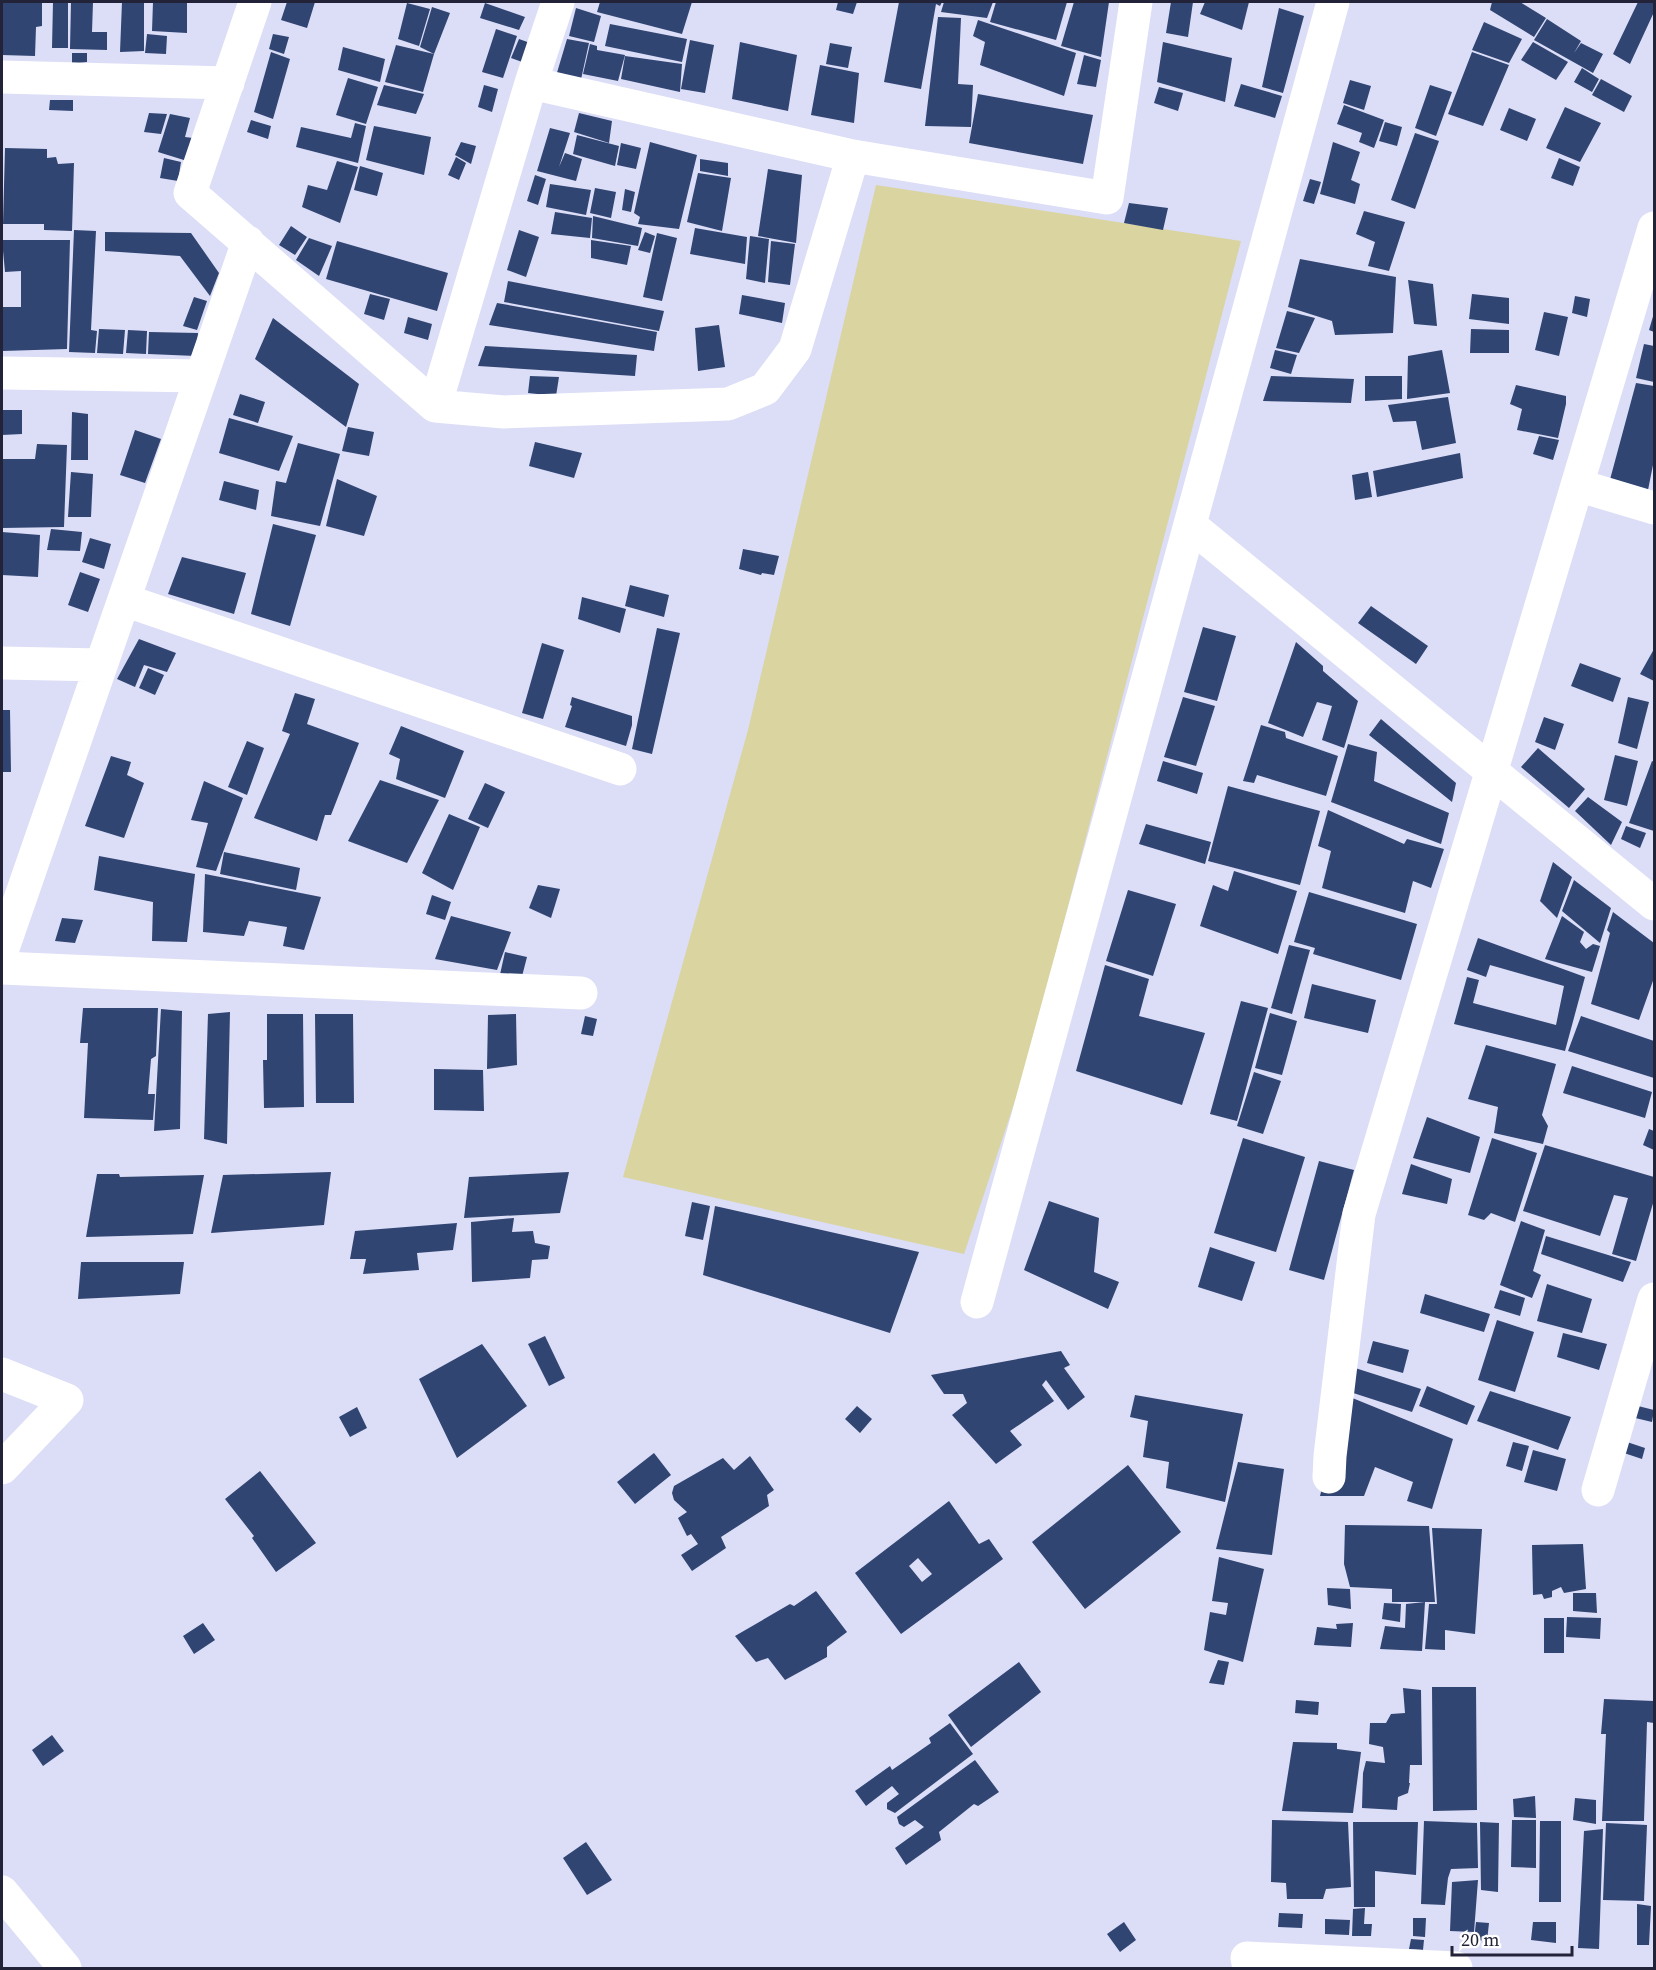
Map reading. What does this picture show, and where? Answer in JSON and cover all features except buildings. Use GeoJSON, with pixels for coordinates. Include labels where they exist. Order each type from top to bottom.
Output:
{"type":"FeatureCollection","features":[{"type":"Feature","properties":{"kind":"street"},"geometry":{"type":"LineString","coordinates":[[255,2],[190,193],[435,406],[504,412],[728,404],[765,389],[795,349],[853,156]]}},
{"type":"Feature","properties":{"kind":"street"},"geometry":{"type":"LineString","coordinates":[[435,406],[531,82],[558,2]]}},
{"type":"Feature","properties":{"kind":"street"},"geometry":{"type":"LineString","coordinates":[[531,82],[853,156],[1107,198],[1136,2]]}},
{"type":"Feature","properties":{"kind":"street"},"geometry":{"type":"LineString","coordinates":[[977,1302],[1333,2]]}},
{"type":"Feature","properties":{"kind":"street"},"geometry":{"type":"LineString","coordinates":[[2,77],[228,83]]}},
{"type":"Feature","properties":{"kind":"street"},"geometry":{"type":"LineString","coordinates":[[1329,1477],[1359,1214],[1654,228]]}},
{"type":"Feature","properties":{"kind":"street"},"geometry":{"type":"LineString","coordinates":[[2,951],[248,242]]}},
{"type":"Feature","properties":{"kind":"street"},"geometry":{"type":"LineString","coordinates":[[2,373],[201,376]]}},
{"type":"Feature","properties":{"kind":"street"},"geometry":{"type":"LineString","coordinates":[[1577,486],[1654,508]]}},
{"type":"Feature","properties":{"kind":"street"},"geometry":{"type":"LineString","coordinates":[[1190,525],[1654,904]]}},
{"type":"Feature","properties":{"kind":"street"},"geometry":{"type":"LineString","coordinates":[[124,600],[620,769]]}},
{"type":"Feature","properties":{"kind":"street"},"geometry":{"type":"LineString","coordinates":[[2,663],[101,665]]}},
{"type":"Feature","properties":{"kind":"street"},"geometry":{"type":"LineString","coordinates":[[2,968],[581,993]]}},
{"type":"Feature","properties":{"kind":"street"},"geometry":{"type":"LineString","coordinates":[[1598,1490],[1654,1299]]}},
{"type":"Feature","properties":{"kind":"street"},"geometry":{"type":"LineString","coordinates":[[2,1374],[67,1400],[2,1468]]}},
{"type":"Feature","properties":{"kind":"street"},"geometry":{"type":"LineString","coordinates":[[2,1892],[65,1968]]}},
{"type":"Feature","properties":{"kind":"street"},"geometry":{"type":"LineString","coordinates":[[1249,1968],[1247,1958],[1456,1968]]}},
{"type":"Feature","properties":{"kind":"shaded area"},"geometry":{"type":"Polygon","coordinates":[[[876,185],[1241,241],[1026,1068],[964,1254],[623,1177],[748,730],[876,185]]]}}]}
